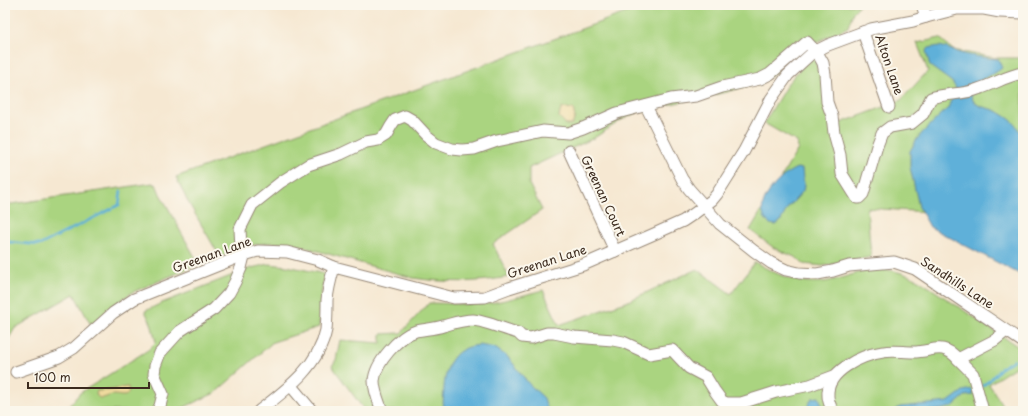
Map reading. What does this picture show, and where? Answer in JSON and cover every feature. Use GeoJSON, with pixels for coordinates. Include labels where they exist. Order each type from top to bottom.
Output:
{"type":"FeatureCollection","features":[{"type":"Feature","properties":{"kind":"street"},"geometry":{"type":"LineString","coordinates":[[922,5],[926,17]]}},
{"type":"Feature","properties":{"kind":"street","name":"Greenan Lane"},"geometry":{"type":"LineString","coordinates":[[16,372],[60,357],[74,348],[113,313],[134,298],[244,255],[258,251],[287,252],[312,258],[334,267],[454,298],[485,297],[583,265],[683,221],[712,200],[744,151],[771,99],[788,75],[815,52],[843,38],[957,9],[970,8],[1023,13]]}},
{"type":"Feature","properties":{"kind":"street","name":"Alton Lane"},"geometry":{"type":"LineString","coordinates":[[863,32],[889,107]]}},
{"type":"Feature","properties":{"kind":"street"},"geometry":{"type":"LineString","coordinates":[[157,411],[163,394],[154,374],[155,366],[160,353],[180,331],[214,309],[229,293],[241,268],[244,255],[241,248],[240,229],[252,205],[281,182],[308,165],[341,154],[366,142],[378,140],[386,135],[395,120],[401,117],[404,116],[412,120],[426,136],[436,143],[452,149],[462,150],[474,149],[497,141],[543,131],[568,133],[617,113],[671,99],[696,96],[722,87],[765,77],[807,42],[823,63],[827,102],[832,116],[834,133],[840,155],[842,174],[857,198],[859,198],[863,194],[882,133],[890,127],[912,124],[923,114],[931,98],[942,94],[977,90],[1023,73]]}},
{"type":"Feature","properties":{"kind":"street","name":"Sandhills Lane"},"geometry":{"type":"LineString","coordinates":[[646,106],[682,179],[689,190],[720,224],[771,263],[786,270],[799,273],[817,274],[834,271],[849,266],[894,262],[915,270],[1023,342]]}},
{"type":"Feature","properties":{"kind":"street","name":"Greenan Court"},"geometry":{"type":"LineString","coordinates":[[569,152],[615,251]]}},
{"type":"Feature","properties":{"kind":"street"},"geometry":{"type":"LineString","coordinates":[[259,411],[291,386],[313,360],[323,341],[326,330],[329,287],[334,267]]}},
{"type":"Feature","properties":{"kind":"street"},"geometry":{"type":"LineString","coordinates":[[382,411],[374,380],[377,371],[394,345],[408,334],[417,331],[465,320],[475,320],[531,338],[547,333],[554,333],[574,337],[623,342],[649,354],[672,350],[689,368],[706,377],[722,401],[727,403],[742,403],[776,392],[810,385],[834,376],[851,363],[864,356],[884,352],[916,352],[942,349],[951,351],[973,374],[983,411]]}},
{"type":"Feature","properties":{"kind":"street"},"geometry":{"type":"LineString","coordinates":[[958,358],[995,340],[1006,331]]}},
{"type":"Feature","properties":{"kind":"street"},"geometry":{"type":"LineString","coordinates":[[832,411],[828,396],[830,384],[834,376]]}},
{"type":"Feature","properties":{"kind":"street"},"geometry":{"type":"LineString","coordinates":[[291,386],[312,411]]}},
{"type":"Feature","properties":{"kind":"green space"},"geometry":{"type":"Polygon","coordinates":[[[647,5],[860,5],[853,12],[848,27],[817,42],[764,81],[761,85],[751,85],[727,92],[643,110],[623,119],[594,138],[529,168],[529,184],[542,210],[493,244],[509,277],[461,282],[413,278],[297,245],[276,243],[249,246],[220,257],[187,200],[176,177],[647,5]]]}},
{"type":"Feature","properties":{"kind":"green space"},"geometry":{"type":"Polygon","coordinates":[[[940,38],[953,50],[996,58],[1023,58],[1023,276],[927,212],[867,208],[871,257],[823,266],[803,264],[797,258],[774,248],[750,230],[798,149],[797,142],[764,123],[788,83],[806,62],[821,54],[826,91],[838,124],[900,101],[928,71],[917,43],[940,38]]]}},
{"type":"Feature","properties":{"kind":"green space"},"geometry":{"type":"Polygon","coordinates":[[[153,183],[154,185],[156,184],[160,194],[199,264],[133,292],[91,325],[74,294],[15,328],[5,345],[5,205],[153,183]]]}},
{"type":"Feature","properties":{"kind":"green space"},"geometry":{"type":"Polygon","coordinates":[[[755,262],[778,274],[795,280],[822,282],[836,280],[866,271],[890,270],[905,274],[920,281],[1023,350],[1023,362],[989,384],[1006,411],[365,411],[332,366],[336,360],[340,340],[381,343],[381,334],[401,333],[429,303],[482,304],[505,300],[543,290],[559,325],[626,302],[697,269],[731,294],[755,262]]]}},
{"type":"Feature","properties":{"kind":"green space"},"geometry":{"type":"Polygon","coordinates":[[[269,264],[325,274],[321,295],[319,327],[273,342],[215,393],[176,411],[65,411],[80,393],[148,350],[156,342],[151,323],[145,311],[251,268],[269,264]]]}},
{"type":"Feature","properties":{"kind":"sand"},"geometry":{"type":"Polygon","coordinates":[[[561,109],[573,109],[575,117],[572,125],[566,125],[559,117],[561,109]]]}},
{"type":"Feature","properties":{"kind":"sand"},"geometry":{"type":"Polygon","coordinates":[[[128,387],[129,391],[128,394],[124,396],[113,395],[100,398],[96,393],[97,391],[128,387]]]}},
{"type":"Feature","properties":{"kind":"water"},"geometry":{"type":"Polygon","coordinates":[[[939,46],[965,54],[998,59],[1002,68],[977,83],[973,87],[971,96],[978,105],[997,111],[1009,118],[1023,133],[1023,276],[930,227],[919,207],[910,167],[910,151],[924,131],[948,108],[956,88],[952,82],[930,66],[926,51],[929,48],[939,46]]]}},
{"type":"Feature","properties":{"kind":"water"},"geometry":{"type":"Polygon","coordinates":[[[797,168],[802,169],[804,186],[803,191],[787,209],[780,222],[776,225],[770,224],[763,214],[762,208],[764,201],[773,187],[785,175],[797,168]]]}},
{"type":"Feature","properties":{"kind":"water"},"geometry":{"type":"Polygon","coordinates":[[[480,345],[495,348],[508,357],[529,384],[544,398],[548,411],[443,411],[445,378],[452,360],[458,352],[480,345]]]}},
{"type":"Feature","properties":{"kind":"water"},"geometry":{"type":"Polygon","coordinates":[[[972,389],[974,395],[965,396],[952,407],[933,411],[894,411],[900,407],[948,402],[963,391],[972,389]]]}},
{"type":"Feature","properties":{"kind":"water"},"geometry":{"type":"Polygon","coordinates":[[[819,397],[824,411],[805,411],[812,398],[819,397]]]}},
{"type":"Feature","properties":{"kind":"waterway"},"geometry":{"type":"LineString","coordinates":[[5,244],[9,242],[40,245],[119,205],[121,191]]}},
{"type":"Feature","properties":{"kind":"waterway"},"geometry":{"type":"LineString","coordinates":[[981,387],[1002,367],[1014,360]]}}]}
